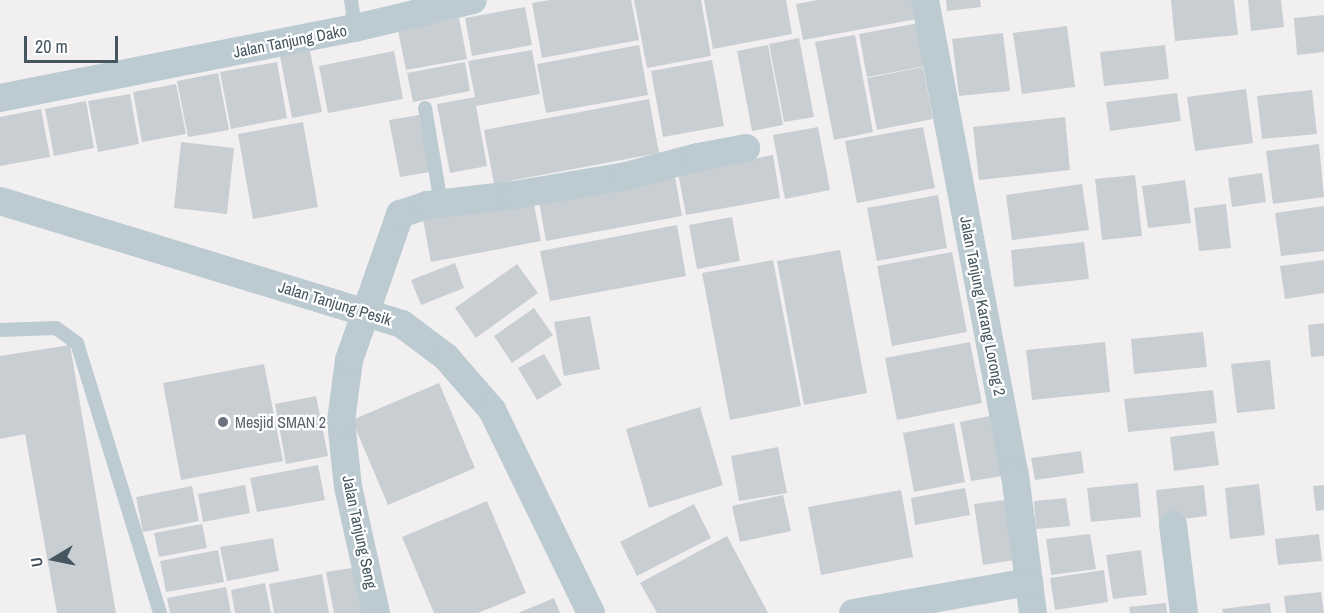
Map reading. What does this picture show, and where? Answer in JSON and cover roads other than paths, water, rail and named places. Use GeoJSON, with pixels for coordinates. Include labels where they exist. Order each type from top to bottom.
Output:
{"type":"FeatureCollection","features":[{"type":"Feature","properties":{"kind":"street","name":"Jalan Tanjung Dako"},"geometry":{"type":"LineString","coordinates":[[0,98],[355,28],[418,6],[473,0]]}},
{"type":"Feature","properties":{"kind":"street","name":"Jalan Tanjung Karang Lorong 2"},"geometry":{"type":"LineString","coordinates":[[925,0],[1015,475],[1033,613]]}},
{"type":"Feature","properties":{"kind":"street"},"geometry":{"type":"LineString","coordinates":[[441,204],[513,195],[626,176],[698,157],[746,148]]}},
{"type":"Feature","properties":{"kind":"street","name":"Jalan Tanjung Pesik"},"geometry":{"type":"LineString","coordinates":[[0,201],[368,311],[402,324],[446,357],[492,410],[591,613]]}},
{"type":"Feature","properties":{"kind":"street","name":"Jalan Tanjung Seng"},"geometry":{"type":"LineString","coordinates":[[376,613],[348,487],[342,420],[349,360],[400,214],[409,209],[441,204]]}},
{"type":"Feature","properties":{"kind":"street"},"geometry":{"type":"LineString","coordinates":[[1173,525],[1184,613]]}},
{"type":"Feature","properties":{"kind":"street"},"geometry":{"type":"LineString","coordinates":[[854,613],[1029,582]]}},
{"type":"Feature","properties":{"kind":"lane"},"geometry":{"type":"LineString","coordinates":[[351,0],[355,28]]}},
{"type":"Feature","properties":{"kind":"lane"},"geometry":{"type":"LineString","coordinates":[[425,108],[441,204]]}},
{"type":"Feature","properties":{"kind":"lane"},"geometry":{"type":"LineString","coordinates":[[0,330],[56,328],[77,343],[160,613]]}},
{"type":"Feature","properties":{"kind":"place","name":"Mesjid SMAN 2"},"geometry":{"type":"Point","coordinates":[223,422]}}]}
